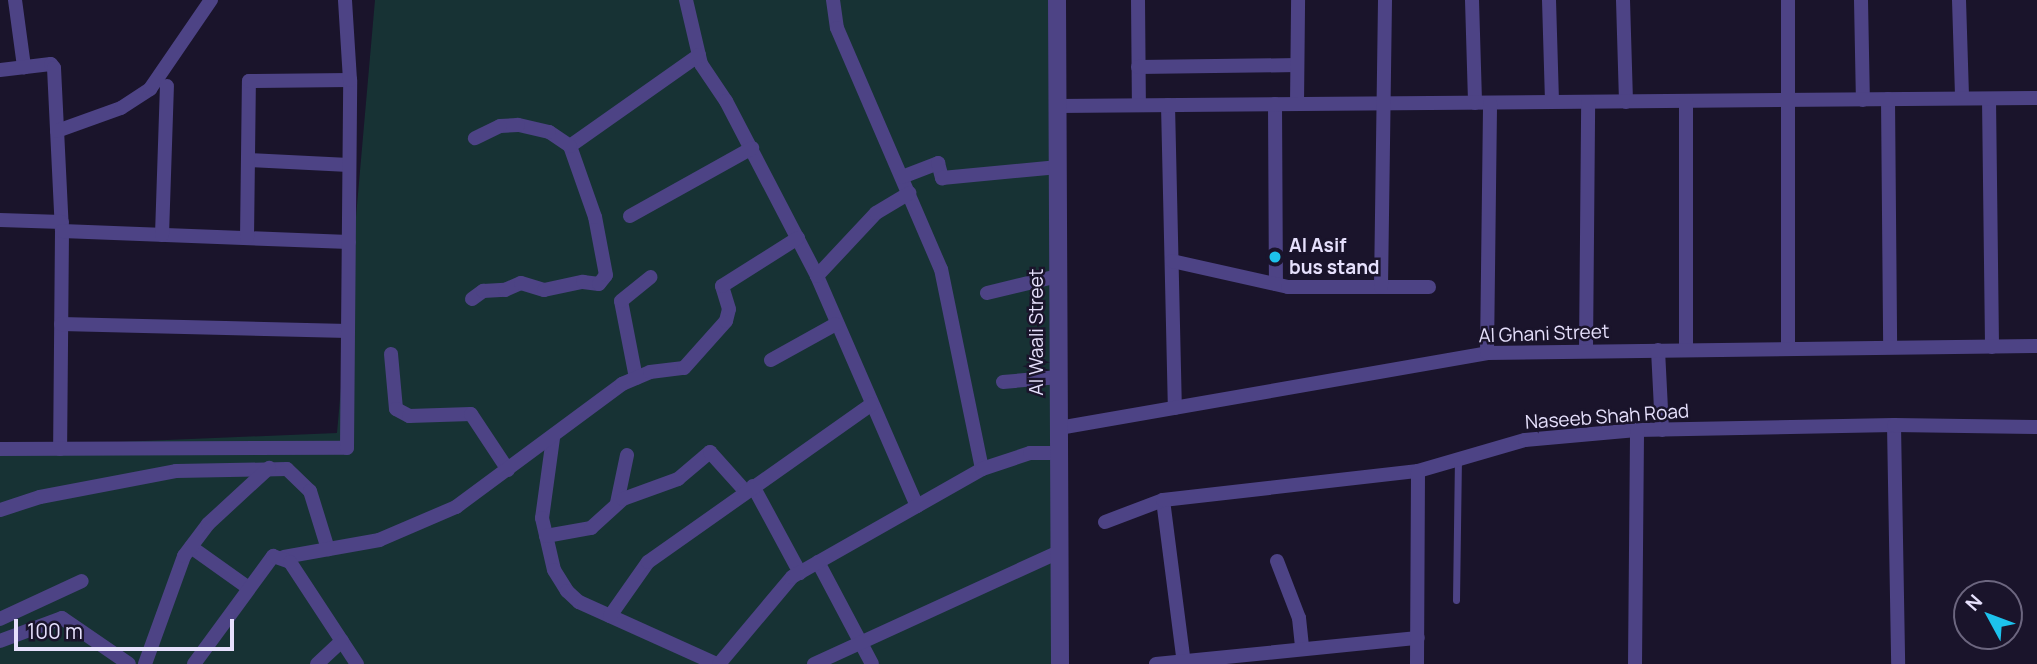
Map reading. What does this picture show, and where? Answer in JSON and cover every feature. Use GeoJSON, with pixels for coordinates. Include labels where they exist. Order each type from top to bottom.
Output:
{"type":"FeatureCollection","features":[{"type":"Feature","properties":{"kind":"street"},"geometry":{"type":"LineString","coordinates":[[15,0],[24,67]]}},
{"type":"Feature","properties":{"kind":"street"},"geometry":{"type":"LineString","coordinates":[[57,131],[121,108],[150,89],[211,0]]}},
{"type":"Feature","properties":{"kind":"street"},"geometry":{"type":"LineString","coordinates":[[0,449],[347,447],[350,80],[345,0]]}},
{"type":"Feature","properties":{"kind":"street"},"geometry":{"type":"LineString","coordinates":[[686,0],[699,55],[752,148],[817,276],[917,506]]}},
{"type":"Feature","properties":{"kind":"street"},"geometry":{"type":"LineString","coordinates":[[833,0],[837,28],[941,269],[982,469]]}},
{"type":"Feature","properties":{"kind":"street","name":"Al Waali Street"},"geometry":{"type":"LineString","coordinates":[[1057,0],[1060,664]]}},
{"type":"Feature","properties":{"kind":"street"},"geometry":{"type":"LineString","coordinates":[[1138,0],[1139,105]]}},
{"type":"Feature","properties":{"kind":"street"},"geometry":{"type":"LineString","coordinates":[[1297,104],[1298,0]]}},
{"type":"Feature","properties":{"kind":"street"},"geometry":{"type":"LineString","coordinates":[[1381,287],[1385,0]]}},
{"type":"Feature","properties":{"kind":"street"},"geometry":{"type":"LineString","coordinates":[[1472,0],[1475,103]]}},
{"type":"Feature","properties":{"kind":"street"},"geometry":{"type":"LineString","coordinates":[[1549,0],[1552,102]]}},
{"type":"Feature","properties":{"kind":"street"},"geometry":{"type":"LineString","coordinates":[[1623,0],[1626,102]]}},
{"type":"Feature","properties":{"kind":"street"},"geometry":{"type":"LineString","coordinates":[[1788,0],[1788,349]]}},
{"type":"Feature","properties":{"kind":"street"},"geometry":{"type":"LineString","coordinates":[[1861,0],[1863,100]]}},
{"type":"Feature","properties":{"kind":"street"},"geometry":{"type":"LineString","coordinates":[[1959,0],[1962,98]]}},
{"type":"Feature","properties":{"kind":"street"},"geometry":{"type":"LineString","coordinates":[[570,146],[699,55]]}},
{"type":"Feature","properties":{"kind":"street"},"geometry":{"type":"LineString","coordinates":[[1138,67],[1297,65]]}},
{"type":"Feature","properties":{"kind":"street"},"geometry":{"type":"LineString","coordinates":[[0,70],[53,66],[62,227],[60,449]]}},
{"type":"Feature","properties":{"kind":"street"},"geometry":{"type":"LineString","coordinates":[[247,238],[249,81],[350,80]]}},
{"type":"Feature","properties":{"kind":"street"},"geometry":{"type":"LineString","coordinates":[[162,235],[167,86]]}},
{"type":"Feature","properties":{"kind":"street"},"geometry":{"type":"LineString","coordinates":[[1057,106],[2037,98]]}},
{"type":"Feature","properties":{"kind":"street"},"geometry":{"type":"LineString","coordinates":[[1888,99],[1890,347]]}},
{"type":"Feature","properties":{"kind":"street"},"geometry":{"type":"LineString","coordinates":[[1989,99],[1992,347]]}},
{"type":"Feature","properties":{"kind":"street"},"geometry":{"type":"LineString","coordinates":[[1686,101],[1686,350]]}},
{"type":"Feature","properties":{"kind":"street"},"geometry":{"type":"LineString","coordinates":[[1586,351],[1588,102]]}},
{"type":"Feature","properties":{"kind":"street"},"geometry":{"type":"LineString","coordinates":[[1487,353],[1490,103]]}},
{"type":"Feature","properties":{"kind":"street"},"geometry":{"type":"LineString","coordinates":[[1275,104],[1276,284]]}},
{"type":"Feature","properties":{"kind":"street"},"geometry":{"type":"LineString","coordinates":[[1168,105],[1175,408]]}},
{"type":"Feature","properties":{"kind":"street"},"geometry":{"type":"LineString","coordinates":[[472,299],[484,291],[505,290],[521,283],[544,290],[602,283],[606,275],[596,217],[570,146],[549,132],[518,125],[500,126],[475,138]]}},
{"type":"Feature","properties":{"kind":"street"},"geometry":{"type":"LineString","coordinates":[[630,216],[752,148]]}},
{"type":"Feature","properties":{"kind":"street"},"geometry":{"type":"LineString","coordinates":[[248,160],[349,165]]}},
{"type":"Feature","properties":{"kind":"street"},"geometry":{"type":"LineString","coordinates":[[902,177],[938,163],[942,178],[1058,167]]}},
{"type":"Feature","properties":{"kind":"street"},"geometry":{"type":"LineString","coordinates":[[817,276],[876,213],[909,193]]}},
{"type":"Feature","properties":{"kind":"street"},"geometry":{"type":"LineString","coordinates":[[0,220],[162,235],[349,242]]}},
{"type":"Feature","properties":{"kind":"street"},"geometry":{"type":"LineString","coordinates":[[194,664],[265,561],[273,556],[284,557],[379,540],[456,507],[636,378],[684,368],[726,321],[729,309],[722,286],[798,238]]}},
{"type":"Feature","properties":{"kind":"street"},"geometry":{"type":"LineString","coordinates":[[1172,261],[1276,284],[1429,287]]}},
{"type":"Feature","properties":{"kind":"street"},"geometry":{"type":"LineString","coordinates":[[987,293],[1058,276]]}},
{"type":"Feature","properties":{"kind":"street"},"geometry":{"type":"LineString","coordinates":[[636,378],[621,301],[651,277]]}},
{"type":"Feature","properties":{"kind":"street"},"geometry":{"type":"LineString","coordinates":[[61,324],[348,331]]}},
{"type":"Feature","properties":{"kind":"street"},"geometry":{"type":"LineString","coordinates":[[771,360],[836,324]]}},
{"type":"Feature","properties":{"kind":"street","name":"Al Ghani Street"},"geometry":{"type":"LineString","coordinates":[[1059,428],[1487,353],[2037,346]]}},
{"type":"Feature","properties":{"kind":"street"},"geometry":{"type":"LineString","coordinates":[[1658,350],[1662,430]]}},
{"type":"Feature","properties":{"kind":"street"},"geometry":{"type":"LineString","coordinates":[[391,354],[396,410],[409,416],[471,414],[508,470]]}},
{"type":"Feature","properties":{"kind":"street"},"geometry":{"type":"LineString","coordinates":[[1003,382],[1059,377]]}},
{"type":"Feature","properties":{"kind":"street"},"geometry":{"type":"LineString","coordinates":[[610,616],[648,562],[872,404]]}},
{"type":"Feature","properties":{"kind":"street"},"geometry":{"type":"LineString","coordinates":[[1894,425],[1898,664]]}},
{"type":"Feature","properties":{"kind":"street","name":"Naseeb Shah Road"},"geometry":{"type":"LineString","coordinates":[[1105,522],[1163,500],[1418,471],[1458,462],[1525,440],[1637,430],[1894,425],[2037,427]]}},
{"type":"Feature","properties":{"kind":"street"},"geometry":{"type":"LineString","coordinates":[[1635,664],[1637,430]]}},
{"type":"Feature","properties":{"kind":"street"},"geometry":{"type":"LineString","coordinates":[[553,438],[542,518],[554,570],[567,591],[610,616],[718,664],[800,573],[982,469],[1030,453],[1059,453]]}},
{"type":"Feature","properties":{"kind":"street"},"geometry":{"type":"LineString","coordinates":[[546,536],[591,528],[617,503],[678,479],[710,452],[749,489],[800,573]]}},
{"type":"Feature","properties":{"kind":"street"},"geometry":{"type":"LineString","coordinates":[[617,503],[627,455]]}},
{"type":"Feature","properties":{"kind":"street"},"geometry":{"type":"LineString","coordinates":[[145,664],[191,547],[269,468]]}},
{"type":"Feature","properties":{"kind":"street"},"geometry":{"type":"LineString","coordinates":[[0,510],[40,497],[176,471],[286,469],[310,491],[328,549]]}},
{"type":"Feature","properties":{"kind":"street"},"geometry":{"type":"LineString","coordinates":[[1417,664],[1418,471]]}},
{"type":"Feature","properties":{"kind":"street"},"geometry":{"type":"LineString","coordinates":[[1163,500],[1184,662]]}},
{"type":"Feature","properties":{"kind":"street"},"geometry":{"type":"LineString","coordinates":[[191,547],[247,587]]}},
{"type":"Feature","properties":{"kind":"street"},"geometry":{"type":"LineString","coordinates":[[814,664],[859,640],[1059,552]]}},
{"type":"Feature","properties":{"kind":"street"},"geometry":{"type":"LineString","coordinates":[[284,557],[358,664]]}},
{"type":"Feature","properties":{"kind":"street"},"geometry":{"type":"LineString","coordinates":[[818,562],[872,664]]}},
{"type":"Feature","properties":{"kind":"street"},"geometry":{"type":"LineString","coordinates":[[1277,562],[1299,618],[1302,649]]}},
{"type":"Feature","properties":{"kind":"street"},"geometry":{"type":"LineString","coordinates":[[0,619],[82,581]]}},
{"type":"Feature","properties":{"kind":"street"},"geometry":{"type":"LineString","coordinates":[[0,641],[62,618],[129,664]]}},
{"type":"Feature","properties":{"kind":"street"},"geometry":{"type":"LineString","coordinates":[[1156,664],[1418,638]]}},
{"type":"Feature","properties":{"kind":"street"},"geometry":{"type":"LineString","coordinates":[[317,664],[342,641]]}},
{"type":"Feature","properties":{"kind":"lane"},"geometry":{"type":"LineString","coordinates":[[1456,600],[1458,462]]}},
{"type":"Feature","properties":{"kind":"green space"},"geometry":{"type":"Polygon","coordinates":[[[375,0],[1057,0],[1060,664],[0,664],[0,447],[337,433],[375,0]]]}},
{"type":"Feature","properties":{"kind":"place","name":"Al Asif bus stand"},"geometry":{"type":"Point","coordinates":[1275,257]}}]}
